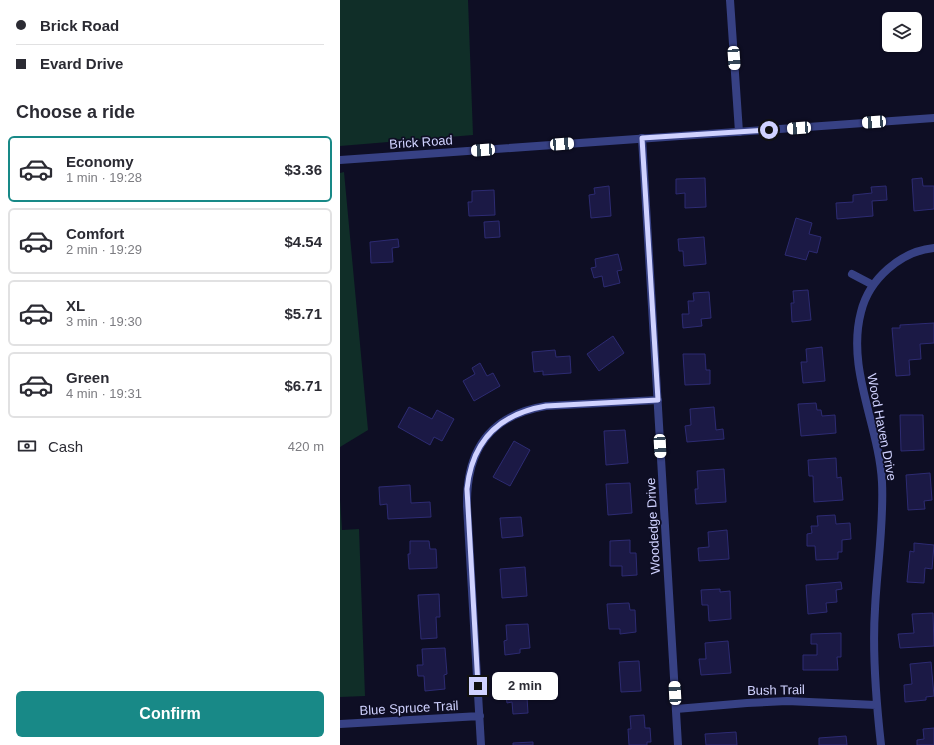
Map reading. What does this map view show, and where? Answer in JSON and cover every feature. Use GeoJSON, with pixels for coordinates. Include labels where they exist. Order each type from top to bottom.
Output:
{"type":"FeatureCollection","features":[{"type":"Feature","properties":{"kind":"street"},"geometry":{"type":"LineString","coordinates":[[730,0],[739,132]]}},
{"type":"Feature","properties":{"kind":"street","name":"Brick Road"},"geometry":{"type":"LineString","coordinates":[[340,160],[934,118]]}},
{"type":"Feature","properties":{"kind":"street","name":"Woodedge Drive"},"geometry":{"type":"LineString","coordinates":[[642,138],[678,745]]}},
{"type":"Feature","properties":{"kind":"street","name":"Wood Haven Drive"},"geometry":{"type":"LineString","coordinates":[[881,745],[876,705],[874,643],[875,609],[883,513],[882,480],[875,436],[862,383],[857,346],[858,329],[861,310],[873,286],[884,272],[898,261],[921,249],[934,248]]}},
{"type":"Feature","properties":{"kind":"street"},"geometry":{"type":"LineString","coordinates":[[852,274],[873,286]]}},
{"type":"Feature","properties":{"kind":"street"},"geometry":{"type":"LineString","coordinates":[[482,745],[467,489],[471,466],[479,449],[486,437],[499,424],[514,415],[529,409],[546,406],[658,400]]}},
{"type":"Feature","properties":{"kind":"street","name":"Bush Trail"},"geometry":{"type":"LineString","coordinates":[[676,709],[787,701],[876,705]]}},
{"type":"Feature","properties":{"kind":"street","name":"Blue Spruce Trail"},"geometry":{"type":"LineString","coordinates":[[340,724],[480,716]]}},
{"type":"Feature","properties":{"kind":"green space"},"geometry":{"type":"Polygon","coordinates":[[[340,0],[468,0],[473,135],[340,146],[340,0]]]}},
{"type":"Feature","properties":{"kind":"green space"},"geometry":{"type":"Polygon","coordinates":[[[344,172],[368,430],[340,447],[340,173],[344,172]]]}},
{"type":"Feature","properties":{"kind":"green space"},"geometry":{"type":"Polygon","coordinates":[[[340,499],[342,530],[359,529],[365,696],[340,697],[340,499]]]}},
{"type":"Feature","properties":{"kind":"building"},"geometry":{"type":"Polygon","coordinates":[[[705,178],[706,207],[685,208],[685,193],[676,194],[676,179],[705,178]]]}},
{"type":"Feature","properties":{"kind":"building"},"geometry":{"type":"Polygon","coordinates":[[[922,178],[923,186],[934,186],[934,209],[914,211],[912,179],[922,178]]]}},
{"type":"Feature","properties":{"kind":"building"},"geometry":{"type":"Polygon","coordinates":[[[609,186],[611,216],[591,218],[589,195],[595,194],[594,188],[609,186]]]}},
{"type":"Feature","properties":{"kind":"building"},"geometry":{"type":"Polygon","coordinates":[[[886,186],[887,200],[872,201],[873,216],[837,219],[836,203],[853,202],[853,195],[872,193],[871,187],[886,186]]]}},
{"type":"Feature","properties":{"kind":"building"},"geometry":{"type":"Polygon","coordinates":[[[494,190],[495,215],[469,216],[468,202],[472,202],[472,191],[494,190]]]}},
{"type":"Feature","properties":{"kind":"building"},"geometry":{"type":"Polygon","coordinates":[[[796,218],[812,223],[809,234],[821,237],[817,253],[809,251],[806,260],[785,255],[796,218]]]}},
{"type":"Feature","properties":{"kind":"building"},"geometry":{"type":"Polygon","coordinates":[[[499,221],[500,237],[485,238],[484,222],[499,221]]]}},
{"type":"Feature","properties":{"kind":"building"},"geometry":{"type":"Polygon","coordinates":[[[704,237],[706,264],[684,266],[683,251],[679,251],[678,239],[704,237]]]}},
{"type":"Feature","properties":{"kind":"building"},"geometry":{"type":"Polygon","coordinates":[[[398,239],[399,247],[392,248],[393,262],[371,263],[370,242],[398,239]]]}},
{"type":"Feature","properties":{"kind":"building"},"geometry":{"type":"Polygon","coordinates":[[[618,254],[622,270],[617,271],[620,283],[604,287],[602,276],[594,278],[591,268],[596,267],[595,259],[618,254]]]}},
{"type":"Feature","properties":{"kind":"building"},"geometry":{"type":"Polygon","coordinates":[[[808,290],[811,320],[792,322],[791,303],[794,303],[793,291],[808,290]]]}},
{"type":"Feature","properties":{"kind":"building"},"geometry":{"type":"Polygon","coordinates":[[[709,292],[711,318],[701,319],[702,326],[683,328],[682,314],[689,314],[688,301],[694,301],[693,293],[709,292]]]}},
{"type":"Feature","properties":{"kind":"building"},"geometry":{"type":"Polygon","coordinates":[[[934,323],[934,343],[920,344],[921,359],[909,360],[910,375],[896,376],[892,328],[900,328],[900,325],[934,323]]]}},
{"type":"Feature","properties":{"kind":"building"},"geometry":{"type":"Polygon","coordinates":[[[613,336],[624,353],[599,371],[587,354],[613,336]]]}},
{"type":"Feature","properties":{"kind":"building"},"geometry":{"type":"Polygon","coordinates":[[[822,347],[825,381],[803,383],[801,362],[807,362],[806,349],[822,347]]]}},
{"type":"Feature","properties":{"kind":"building"},"geometry":{"type":"Polygon","coordinates":[[[555,350],[556,357],[570,356],[571,373],[543,375],[543,371],[534,372],[532,352],[555,350]]]}},
{"type":"Feature","properties":{"kind":"building"},"geometry":{"type":"Polygon","coordinates":[[[683,354],[705,354],[706,370],[710,370],[710,384],[685,385],[683,354]]]}},
{"type":"Feature","properties":{"kind":"building"},"geometry":{"type":"Polygon","coordinates":[[[480,363],[487,376],[493,373],[500,386],[474,401],[463,381],[475,374],[472,368],[480,363]]]}},
{"type":"Feature","properties":{"kind":"building"},"geometry":{"type":"Polygon","coordinates":[[[816,403],[817,410],[821,410],[822,416],[835,415],[836,433],[801,436],[798,404],[816,403]]]}},
{"type":"Feature","properties":{"kind":"building"},"geometry":{"type":"Polygon","coordinates":[[[409,407],[432,419],[437,410],[454,419],[442,441],[434,437],[430,445],[398,427],[409,407]]]}},
{"type":"Feature","properties":{"kind":"building"},"geometry":{"type":"Polygon","coordinates":[[[714,407],[716,430],[723,429],[724,439],[687,442],[685,426],[691,425],[690,409],[714,407]]]}},
{"type":"Feature","properties":{"kind":"building"},"geometry":{"type":"Polygon","coordinates":[[[900,415],[923,415],[924,450],[901,451],[900,415]]]}},
{"type":"Feature","properties":{"kind":"building"},"geometry":{"type":"Polygon","coordinates":[[[625,430],[628,463],[606,465],[604,431],[625,430]]]}},
{"type":"Feature","properties":{"kind":"building"},"geometry":{"type":"Polygon","coordinates":[[[514,441],[530,450],[510,486],[493,477],[514,441]]]}},
{"type":"Feature","properties":{"kind":"building"},"geometry":{"type":"Polygon","coordinates":[[[836,458],[837,478],[841,477],[843,500],[814,502],[813,476],[809,476],[808,460],[836,458]]]}},
{"type":"Feature","properties":{"kind":"building"},"geometry":{"type":"Polygon","coordinates":[[[724,469],[726,502],[696,504],[695,489],[698,489],[697,471],[724,469]]]}},
{"type":"Feature","properties":{"kind":"building"},"geometry":{"type":"Polygon","coordinates":[[[930,473],[932,500],[924,501],[925,509],[908,510],[906,475],[930,473]]]}},
{"type":"Feature","properties":{"kind":"building"},"geometry":{"type":"Polygon","coordinates":[[[630,483],[632,513],[608,515],[606,484],[630,483]]]}},
{"type":"Feature","properties":{"kind":"building"},"geometry":{"type":"Polygon","coordinates":[[[410,485],[411,503],[430,502],[431,517],[388,519],[387,504],[380,505],[379,487],[410,485]]]}},
{"type":"Feature","properties":{"kind":"building"},"geometry":{"type":"Polygon","coordinates":[[[835,515],[836,524],[850,523],[851,539],[842,540],[842,552],[838,552],[838,559],[816,560],[815,546],[807,546],[807,534],[812,533],[811,526],[818,526],[817,516],[835,515]]]}},
{"type":"Feature","properties":{"kind":"building"},"geometry":{"type":"Polygon","coordinates":[[[521,517],[523,536],[502,538],[500,518],[521,517]]]}},
{"type":"Feature","properties":{"kind":"building"},"geometry":{"type":"Polygon","coordinates":[[[727,530],[729,559],[699,561],[698,548],[709,547],[708,532],[727,530]]]}},
{"type":"Feature","properties":{"kind":"building"},"geometry":{"type":"Polygon","coordinates":[[[630,540],[630,553],[636,553],[637,575],[622,576],[622,566],[610,566],[610,541],[630,540]]]}},
{"type":"Feature","properties":{"kind":"building"},"geometry":{"type":"Polygon","coordinates":[[[410,541],[429,541],[430,549],[436,549],[437,568],[409,569],[408,554],[410,554],[410,541]]]}},
{"type":"Feature","properties":{"kind":"building"},"geometry":{"type":"Polygon","coordinates":[[[914,543],[934,545],[932,569],[925,568],[924,583],[907,582],[910,551],[914,552],[914,543]]]}},
{"type":"Feature","properties":{"kind":"building"},"geometry":{"type":"Polygon","coordinates":[[[525,567],[527,596],[502,598],[500,569],[525,567]]]}},
{"type":"Feature","properties":{"kind":"building"},"geometry":{"type":"Polygon","coordinates":[[[841,582],[842,589],[836,590],[837,602],[826,603],[827,612],[808,614],[806,585],[841,582]]]}},
{"type":"Feature","properties":{"kind":"building"},"geometry":{"type":"Polygon","coordinates":[[[720,589],[720,592],[730,591],[731,619],[709,621],[708,605],[702,605],[701,590],[720,589]]]}},
{"type":"Feature","properties":{"kind":"building"},"geometry":{"type":"Polygon","coordinates":[[[439,594],[440,617],[436,617],[437,638],[421,639],[418,595],[439,594]]]}},
{"type":"Feature","properties":{"kind":"building"},"geometry":{"type":"Polygon","coordinates":[[[629,603],[630,610],[635,610],[636,632],[620,634],[620,629],[609,629],[607,604],[629,603]]]}},
{"type":"Feature","properties":{"kind":"building"},"geometry":{"type":"Polygon","coordinates":[[[933,613],[934,646],[900,648],[898,634],[914,633],[912,614],[933,613]]]}},
{"type":"Feature","properties":{"kind":"building"},"geometry":{"type":"Polygon","coordinates":[[[528,624],[530,648],[520,649],[520,653],[505,655],[504,641],[507,640],[506,625],[528,624]]]}},
{"type":"Feature","properties":{"kind":"building"},"geometry":{"type":"Polygon","coordinates":[[[841,633],[841,657],[837,657],[838,670],[803,670],[803,655],[817,655],[817,644],[811,644],[811,634],[841,633]]]}},
{"type":"Feature","properties":{"kind":"building"},"geometry":{"type":"Polygon","coordinates":[[[728,641],[731,673],[701,675],[699,659],[706,659],[705,643],[728,641]]]}},
{"type":"Feature","properties":{"kind":"building"},"geometry":{"type":"Polygon","coordinates":[[[445,648],[447,674],[444,675],[445,689],[425,691],[424,676],[418,676],[417,665],[423,665],[422,649],[445,648]]]}},
{"type":"Feature","properties":{"kind":"building"},"geometry":{"type":"Polygon","coordinates":[[[639,661],[641,691],[621,692],[619,662],[639,661]]]}},
{"type":"Feature","properties":{"kind":"building"},"geometry":{"type":"Polygon","coordinates":[[[931,662],[934,696],[926,697],[926,700],[905,702],[904,685],[912,684],[910,664],[931,662]]]}},
{"type":"Feature","properties":{"kind":"building"},"geometry":{"type":"Polygon","coordinates":[[[526,682],[528,713],[513,714],[512,702],[507,703],[506,695],[510,694],[509,683],[526,682]]]}},
{"type":"Feature","properties":{"kind":"building"},"geometry":{"type":"Polygon","coordinates":[[[644,715],[645,728],[650,728],[651,742],[647,742],[647,745],[629,745],[628,729],[631,729],[630,716],[644,715]]]}},
{"type":"Feature","properties":{"kind":"building"},"geometry":{"type":"Polygon","coordinates":[[[934,728],[934,745],[917,745],[917,740],[924,739],[923,729],[934,728]]]}},
{"type":"Feature","properties":{"kind":"building"},"geometry":{"type":"Polygon","coordinates":[[[736,732],[737,745],[706,745],[705,734],[736,732]]]}},
{"type":"Feature","properties":{"kind":"building"},"geometry":{"type":"Polygon","coordinates":[[[846,736],[847,745],[819,745],[819,738],[846,736]]]}},
{"type":"Feature","properties":{"kind":"building"},"geometry":{"type":"Polygon","coordinates":[[[533,742],[533,745],[513,745],[513,743],[533,742]]]}},
{"type":"Feature","properties":{"kind":"route"},"geometry":{"type":"LineString","coordinates":[[478,686],[467,506],[468,479],[474,458],[486,437],[499,424],[514,415],[529,409],[546,406],[658,400],[642,138],[769,130]]}}]}
